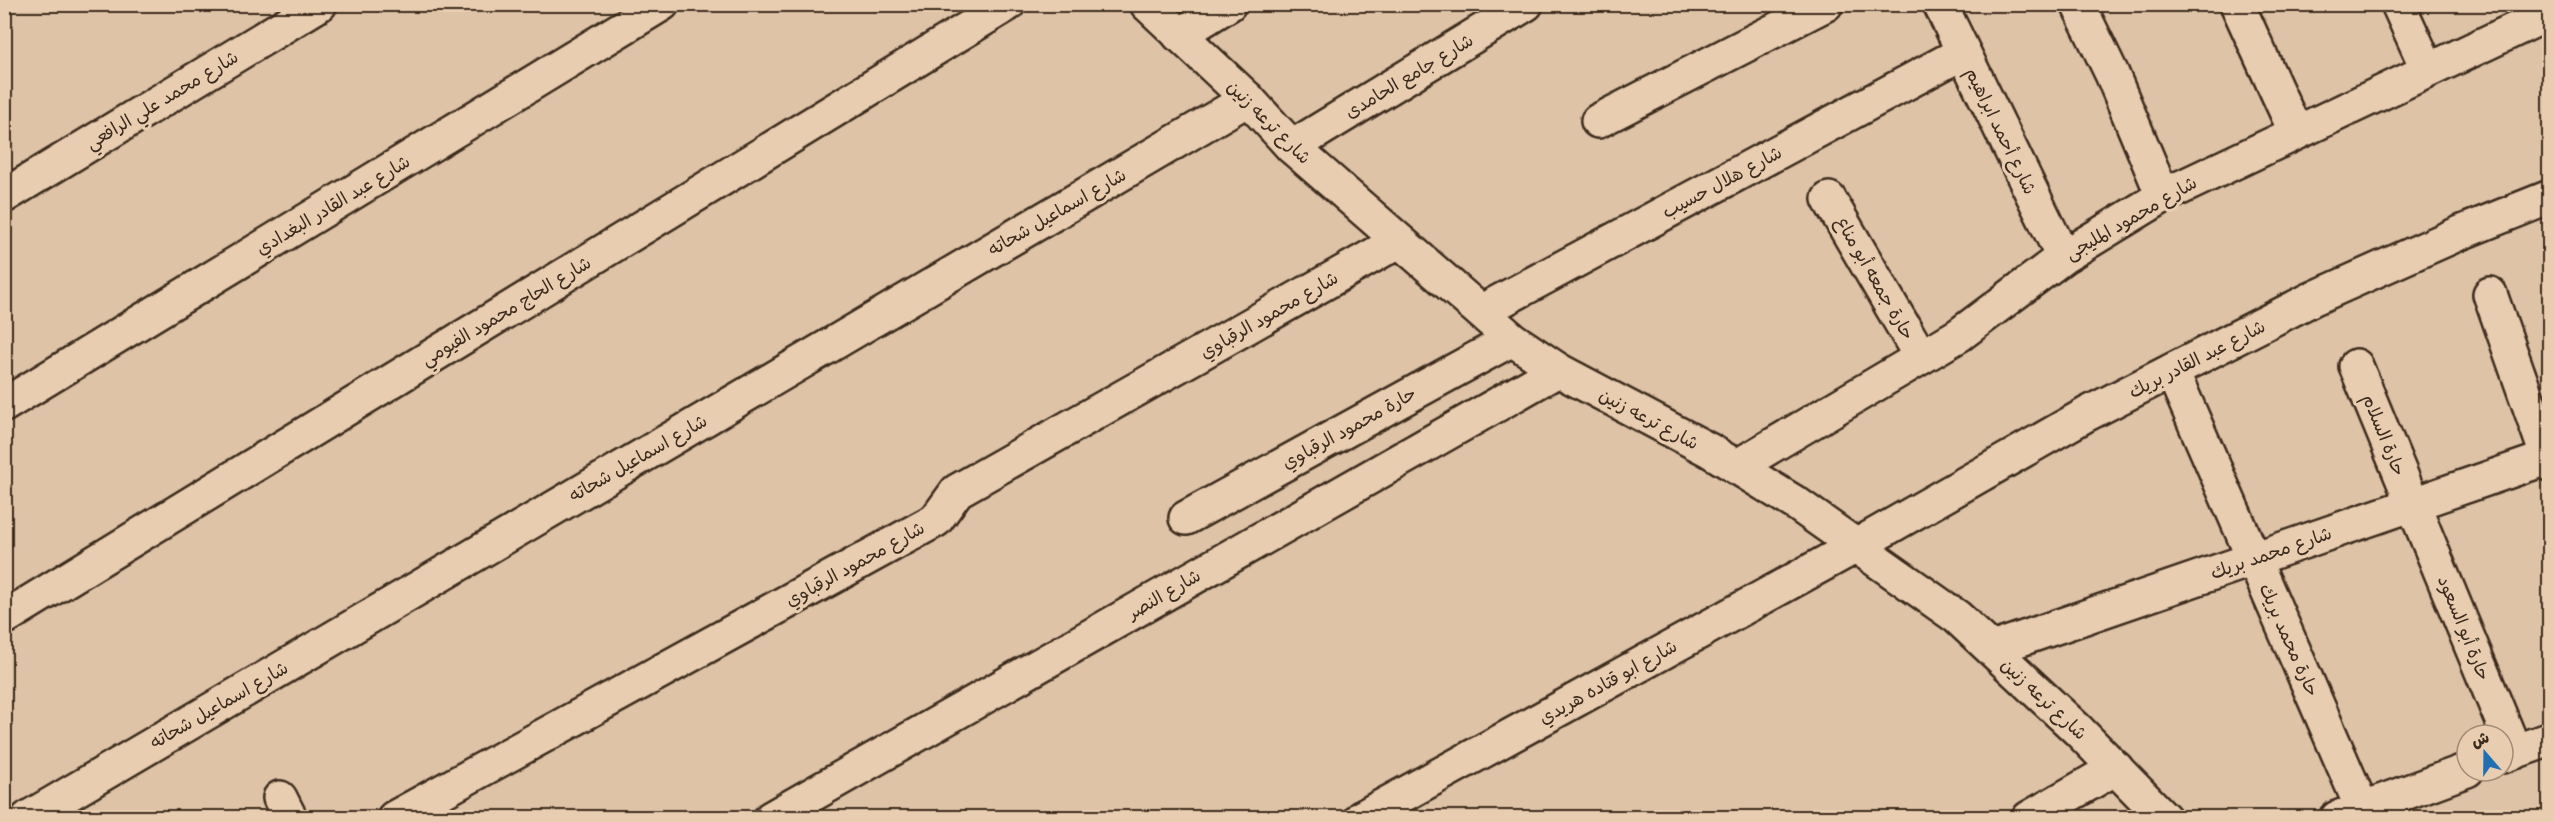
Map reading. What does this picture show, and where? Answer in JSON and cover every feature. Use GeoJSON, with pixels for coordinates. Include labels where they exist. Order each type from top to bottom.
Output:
{"type":"FeatureCollection","features":[{"type":"Feature","properties":{"kind":"street","name":"شارع محمد علي الرافعي"},"geometry":{"type":"LineString","coordinates":[[4,196],[320,4]]}},
{"type":"Feature","properties":{"kind":"street","name":"شارع عبد القادر البغدادي"},"geometry":{"type":"LineString","coordinates":[[4,405],[662,4]]}},
{"type":"Feature","properties":{"kind":"street","name":"شارع الحاج محمود الفيومي"},"geometry":{"type":"LineString","coordinates":[[4,618],[1008,4]]}},
{"type":"Feature","properties":{"kind":"street","name":"شارع ترعه زنين"},"geometry":{"type":"LineString","coordinates":[[1147,4],[1248,99],[1292,147],[1397,242],[1482,311],[1512,339],[1558,370],[1737,467],[1797,504],[1957,617],[2116,768],[2164,818]]}},
{"type":"Feature","properties":{"kind":"street"},"geometry":{"type":"LineString","coordinates":[[1179,35],[1229,4]]}},
{"type":"Feature","properties":{"kind":"street","name":"شارع جامع الحامدى"},"geometry":{"type":"LineString","coordinates":[[1292,147],[1526,4]]}},
{"type":"Feature","properties":{"kind":"street"},"geometry":{"type":"LineString","coordinates":[[1598,121],[1826,4]]}},
{"type":"Feature","properties":{"kind":"street","name":"شارع أحمد ابراهيم"},"geometry":{"type":"LineString","coordinates":[[1940,4],[2063,257]]}},
{"type":"Feature","properties":{"kind":"street"},"geometry":{"type":"LineString","coordinates":[[2078,4],[2112,75],[2163,196]]}},
{"type":"Feature","properties":{"kind":"street"},"geometry":{"type":"LineString","coordinates":[[2237,4],[2296,132]]}},
{"type":"Feature","properties":{"kind":"street"},"geometry":{"type":"LineString","coordinates":[[2398,4],[2428,70]]}},
{"type":"Feature","properties":{"kind":"street","name":"شارع محمود المليجى"},"geometry":{"type":"LineString","coordinates":[[1737,467],[1921,357],[1985,316],[2063,257],[2163,196],[2550,13]]}},
{"type":"Feature","properties":{"kind":"street","name":"شارع هلال حسيب"},"geometry":{"type":"LineString","coordinates":[[1482,311],[1962,53]]}},
{"type":"Feature","properties":{"kind":"street","name":"شارع اسماعيل شحاته"},"geometry":{"type":"LineString","coordinates":[[28,818],[1248,99]]}},
{"type":"Feature","properties":{"kind":"street","name":"شارع عبد القادر بريك"},"geometry":{"type":"LineString","coordinates":[[1856,546],[2028,447],[2312,299],[2460,233],[2550,197]]}},
{"type":"Feature","properties":{"kind":"street","name":"حارة جمعه أبو مناع"},"geometry":{"type":"LineString","coordinates":[[1828,199],[1921,357]]}},
{"type":"Feature","properties":{"kind":"street","name":"شارع محمود الرقباوي"},"geometry":{"type":"LineString","coordinates":[[394,818],[936,520],[957,491],[1397,242]]}},
{"type":"Feature","properties":{"kind":"street"},"geometry":{"type":"LineString","coordinates":[[2490,294],[2549,459]]}},
{"type":"Feature","properties":{"kind":"street","name":"حارة محمود الرقباوي"},"geometry":{"type":"LineString","coordinates":[[1186,518],[1512,339]]}},
{"type":"Feature","properties":{"kind":"street","name":"حارة السلام"},"geometry":{"type":"LineString","coordinates":[[2356,366],[2413,504]]}},
{"type":"Feature","properties":{"kind":"street","name":"شارع النصر"},"geometry":{"type":"LineString","coordinates":[[771,818],[1558,370]]}},
{"type":"Feature","properties":{"kind":"street","name":"حارة محمد بريك"},"geometry":{"type":"LineString","coordinates":[[2173,373],[2254,559],[2350,813]]}},
{"type":"Feature","properties":{"kind":"street","name":"شارع محمد بريك"},"geometry":{"type":"LineString","coordinates":[[1992,649],[2549,459]]}},
{"type":"Feature","properties":{"kind":"street","name":"حارة أبو السعود"},"geometry":{"type":"LineString","coordinates":[[2413,504],[2497,723]]}},
{"type":"Feature","properties":{"kind":"street","name":"شارع ابو قتاده هريدي"},"geometry":{"type":"LineString","coordinates":[[1361,818],[1856,546]]}},
{"type":"Feature","properties":{"kind":"street"},"geometry":{"type":"LineString","coordinates":[[2515,752],[2550,739]]}},
{"type":"Feature","properties":{"kind":"street"},"geometry":{"type":"LineString","coordinates":[[2029,818],[2116,768]]}},
{"type":"Feature","properties":{"kind":"street"},"geometry":{"type":"LineString","coordinates":[[2350,813],[2455,774]]}}]}
